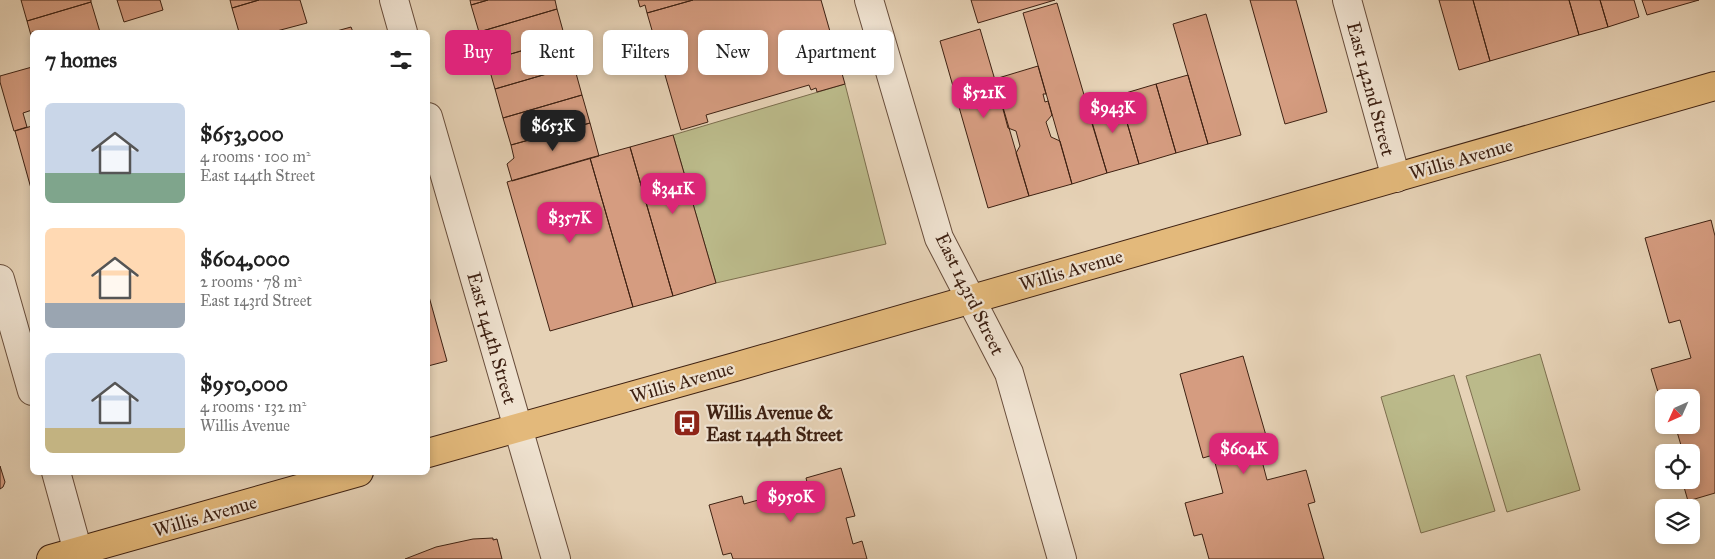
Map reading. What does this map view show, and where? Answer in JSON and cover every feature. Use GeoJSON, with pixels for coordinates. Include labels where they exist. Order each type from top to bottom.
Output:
{"type":"FeatureCollection","features":[{"type":"Feature","properties":{"kind":"main road","name":"Willis Avenue"},"geometry":{"type":"LineString","coordinates":[[430,452],[725,370],[1715,86]]}},
{"type":"Feature","properties":{"kind":"main road","name":"Willis Avenue"},"geometry":{"type":"LineString","coordinates":[[51,559],[79,555],[349,475]]}},
{"type":"Feature","properties":{"kind":"street"},"geometry":{"type":"LineString","coordinates":[[394,0],[402,30]]}},
{"type":"Feature","properties":{"kind":"street","name":"East 143rd Street"},"geometry":{"type":"LineString","coordinates":[[869,0],[939,238],[1009,373],[1062,559]]}},
{"type":"Feature","properties":{"kind":"street","name":"East 142nd Street"},"geometry":{"type":"LineString","coordinates":[[1347,0],[1396,178]]}},
{"type":"Feature","properties":{"kind":"street","name":"East 144th Street"},"geometry":{"type":"LineString","coordinates":[[430,124],[556,559]]}},
{"type":"Feature","properties":{"kind":"street"},"geometry":{"type":"LineString","coordinates":[[0,279],[30,385]]}},
{"type":"Feature","properties":{"kind":"street"},"geometry":{"type":"LineString","coordinates":[[57,475],[79,555]]}},
{"type":"Feature","properties":{"kind":"shaded area"},"geometry":{"type":"Polygon","coordinates":[[[845,84],[886,244],[716,283],[673,135],[845,84]]]}},
{"type":"Feature","properties":{"kind":"shaded area"},"geometry":{"type":"Polygon","coordinates":[[[1540,354],[1580,490],[1507,512],[1466,376],[1540,354]]]}},
{"type":"Feature","properties":{"kind":"shaded area"},"geometry":{"type":"Polygon","coordinates":[[[1454,375],[1495,511],[1421,533],[1381,397],[1454,375]]]}},
{"type":"Feature","properties":{"kind":"building"},"geometry":{"type":"Polygon","coordinates":[[[21,0],[91,0],[91,2],[27,21],[21,0]]]}},
{"type":"Feature","properties":{"kind":"building"},"geometry":{"type":"Polygon","coordinates":[[[117,0],[160,0],[163,10],[124,22],[117,0]]]}},
{"type":"Feature","properties":{"kind":"building"},"geometry":{"type":"Polygon","coordinates":[[[230,0],[259,0],[232,8],[230,0]]]}},
{"type":"Feature","properties":{"kind":"building"},"geometry":{"type":"Polygon","coordinates":[[[259,0],[300,0],[307,23],[281,30],[238,30],[232,8],[259,0]]]}},
{"type":"Feature","properties":{"kind":"building"},"geometry":{"type":"Polygon","coordinates":[[[470,0],[488,0],[471,5],[470,0]]]}},
{"type":"Feature","properties":{"kind":"building"},"geometry":{"type":"Polygon","coordinates":[[[488,0],[555,0],[557,9],[486,30],[478,30],[471,5],[488,0]]]}},
{"type":"Feature","properties":{"kind":"building"},"geometry":{"type":"Polygon","coordinates":[[[638,0],[693,0],[647,13],[645,5],[640,7],[638,0]]]}},
{"type":"Feature","properties":{"kind":"building"},"geometry":{"type":"Polygon","coordinates":[[[693,0],[821,0],[830,30],[778,30],[778,75],[842,75],[845,84],[817,92],[816,88],[811,90],[809,85],[706,115],[708,122],[681,130],[665,75],[688,75],[688,30],[652,30],[647,13],[693,0]]]}},
{"type":"Feature","properties":{"kind":"building"},"geometry":{"type":"Polygon","coordinates":[[[971,0],[1055,0],[978,23],[971,0]]]}},
{"type":"Feature","properties":{"kind":"building"},"geometry":{"type":"Polygon","coordinates":[[[1250,0],[1296,0],[1327,112],[1285,124],[1250,0]]]}},
{"type":"Feature","properties":{"kind":"building"},"geometry":{"type":"Polygon","coordinates":[[[1439,0],[1473,0],[1490,61],[1459,70],[1439,0]]]}},
{"type":"Feature","properties":{"kind":"building"},"geometry":{"type":"Polygon","coordinates":[[[1473,0],[1569,0],[1579,35],[1490,61],[1473,0]]]}},
{"type":"Feature","properties":{"kind":"building"},"geometry":{"type":"Polygon","coordinates":[[[1569,0],[1600,0],[1608,27],[1579,35],[1569,0]]]}},
{"type":"Feature","properties":{"kind":"building"},"geometry":{"type":"Polygon","coordinates":[[[1600,0],[1634,0],[1639,17],[1608,27],[1600,0]]]}},
{"type":"Feature","properties":{"kind":"building"},"geometry":{"type":"Polygon","coordinates":[[[1642,0],[1699,0],[1647,15],[1642,0]]]}},
{"type":"Feature","properties":{"kind":"building"},"geometry":{"type":"Polygon","coordinates":[[[91,2],[99,30],[30,30],[30,32],[27,21],[91,2]]]}},
{"type":"Feature","properties":{"kind":"building"},"geometry":{"type":"Polygon","coordinates":[[[1057,3],[1107,173],[1072,184],[1023,13],[1057,3]]]}},
{"type":"Feature","properties":{"kind":"building"},"geometry":{"type":"Polygon","coordinates":[[[557,9],[563,30],[521,30],[521,51],[511,54],[511,30],[486,30],[557,9]]]}},
{"type":"Feature","properties":{"kind":"building"},"geometry":{"type":"Polygon","coordinates":[[[1206,14],[1241,135],[1208,144],[1173,24],[1206,14]]]}},
{"type":"Feature","properties":{"kind":"building"},"geometry":{"type":"Polygon","coordinates":[[[351,27],[352,30],[340,30],[351,27]]]}},
{"type":"Feature","properties":{"kind":"building"},"geometry":{"type":"Polygon","coordinates":[[[980,29],[1029,196],[988,208],[940,41],[980,29]]]}},
{"type":"Feature","properties":{"kind":"building"},"geometry":{"type":"Polygon","coordinates":[[[521,51],[521,75],[543,75],[495,89],[491,75],[511,75],[511,54],[521,51]]]}},
{"type":"Feature","properties":{"kind":"building"},"geometry":{"type":"Polygon","coordinates":[[[1038,66],[1046,94],[1043,94],[1045,102],[1048,101],[1052,115],[1046,122],[1051,137],[1060,141],[1072,184],[1029,196],[1016,153],[1020,146],[1016,131],[1008,128],[995,79],[1038,66]]]}},
{"type":"Feature","properties":{"kind":"building"},"geometry":{"type":"Polygon","coordinates":[[[30,68],[30,111],[23,113],[27,127],[14,131],[0,76],[30,68]]]}},
{"type":"Feature","properties":{"kind":"building"},"geometry":{"type":"Polygon","coordinates":[[[543,75],[576,75],[582,95],[503,118],[495,89],[543,75]]]}},
{"type":"Feature","properties":{"kind":"building"},"geometry":{"type":"Polygon","coordinates":[[[1188,75],[1208,144],[1176,153],[1156,84],[1188,75]]]}},
{"type":"Feature","properties":{"kind":"building"},"geometry":{"type":"Polygon","coordinates":[[[1156,84],[1176,153],[1139,164],[1119,95],[1156,84]]]}},
{"type":"Feature","properties":{"kind":"building"},"geometry":{"type":"Polygon","coordinates":[[[582,95],[590,123],[511,145],[503,118],[582,95]]]}},
{"type":"Feature","properties":{"kind":"building"},"geometry":{"type":"Polygon","coordinates":[[[1119,95],[1139,164],[1107,173],[1086,104],[1119,95]]]}},
{"type":"Feature","properties":{"kind":"building"},"geometry":{"type":"Polygon","coordinates":[[[590,123],[599,156],[512,181],[507,164],[514,158],[511,145],[590,123]]]}},
{"type":"Feature","properties":{"kind":"building"},"geometry":{"type":"Polygon","coordinates":[[[30,127],[30,185],[15,131],[30,127]]]}},
{"type":"Feature","properties":{"kind":"building"},"geometry":{"type":"Polygon","coordinates":[[[673,135],[716,283],[673,296],[630,147],[673,135]]]}},
{"type":"Feature","properties":{"kind":"building"},"geometry":{"type":"Polygon","coordinates":[[[630,147],[673,296],[633,307],[590,158],[630,147]]]}},
{"type":"Feature","properties":{"kind":"building"},"geometry":{"type":"Polygon","coordinates":[[[590,158],[633,307],[550,331],[507,182],[590,158]]]}},
{"type":"Feature","properties":{"kind":"building"},"geometry":{"type":"Polygon","coordinates":[[[1711,220],[1715,236],[1715,493],[1695,499],[1687,499],[1685,489],[1700,489],[1700,444],[1681,444],[1678,434],[1700,434],[1700,389],[1657,389],[1651,369],[1691,358],[1680,320],[1669,323],[1645,238],[1711,220]]]}},
{"type":"Feature","properties":{"kind":"building"},"geometry":{"type":"Polygon","coordinates":[[[430,300],[447,361],[430,365],[430,300]]]}},
{"type":"Feature","properties":{"kind":"building"},"geometry":{"type":"Polygon","coordinates":[[[1243,356],[1267,439],[1257,442],[1267,480],[1306,470],[1315,502],[1308,504],[1324,559],[1209,559],[1202,534],[1194,536],[1185,503],[1223,493],[1213,455],[1203,458],[1180,374],[1243,356]]]}},
{"type":"Feature","properties":{"kind":"building"},"geometry":{"type":"Polygon","coordinates":[[[0,466],[5,482],[0,489],[0,466]]]}},
{"type":"Feature","properties":{"kind":"building"},"geometry":{"type":"Polygon","coordinates":[[[841,468],[855,516],[846,518],[853,544],[862,541],[867,559],[733,559],[731,553],[723,555],[709,505],[742,496],[744,504],[808,486],[806,478],[841,468]]]}},
{"type":"Feature","properties":{"kind":"building"},"geometry":{"type":"Polygon","coordinates":[[[493,538],[493,540],[497,539],[502,559],[405,559],[436,547],[473,539],[493,538]]]}},
{"type":"Feature","properties":{"kind":"place","name":"Willis Avenue & East 144th Street"},"geometry":{"type":"Point","coordinates":[687,423]}}]}
